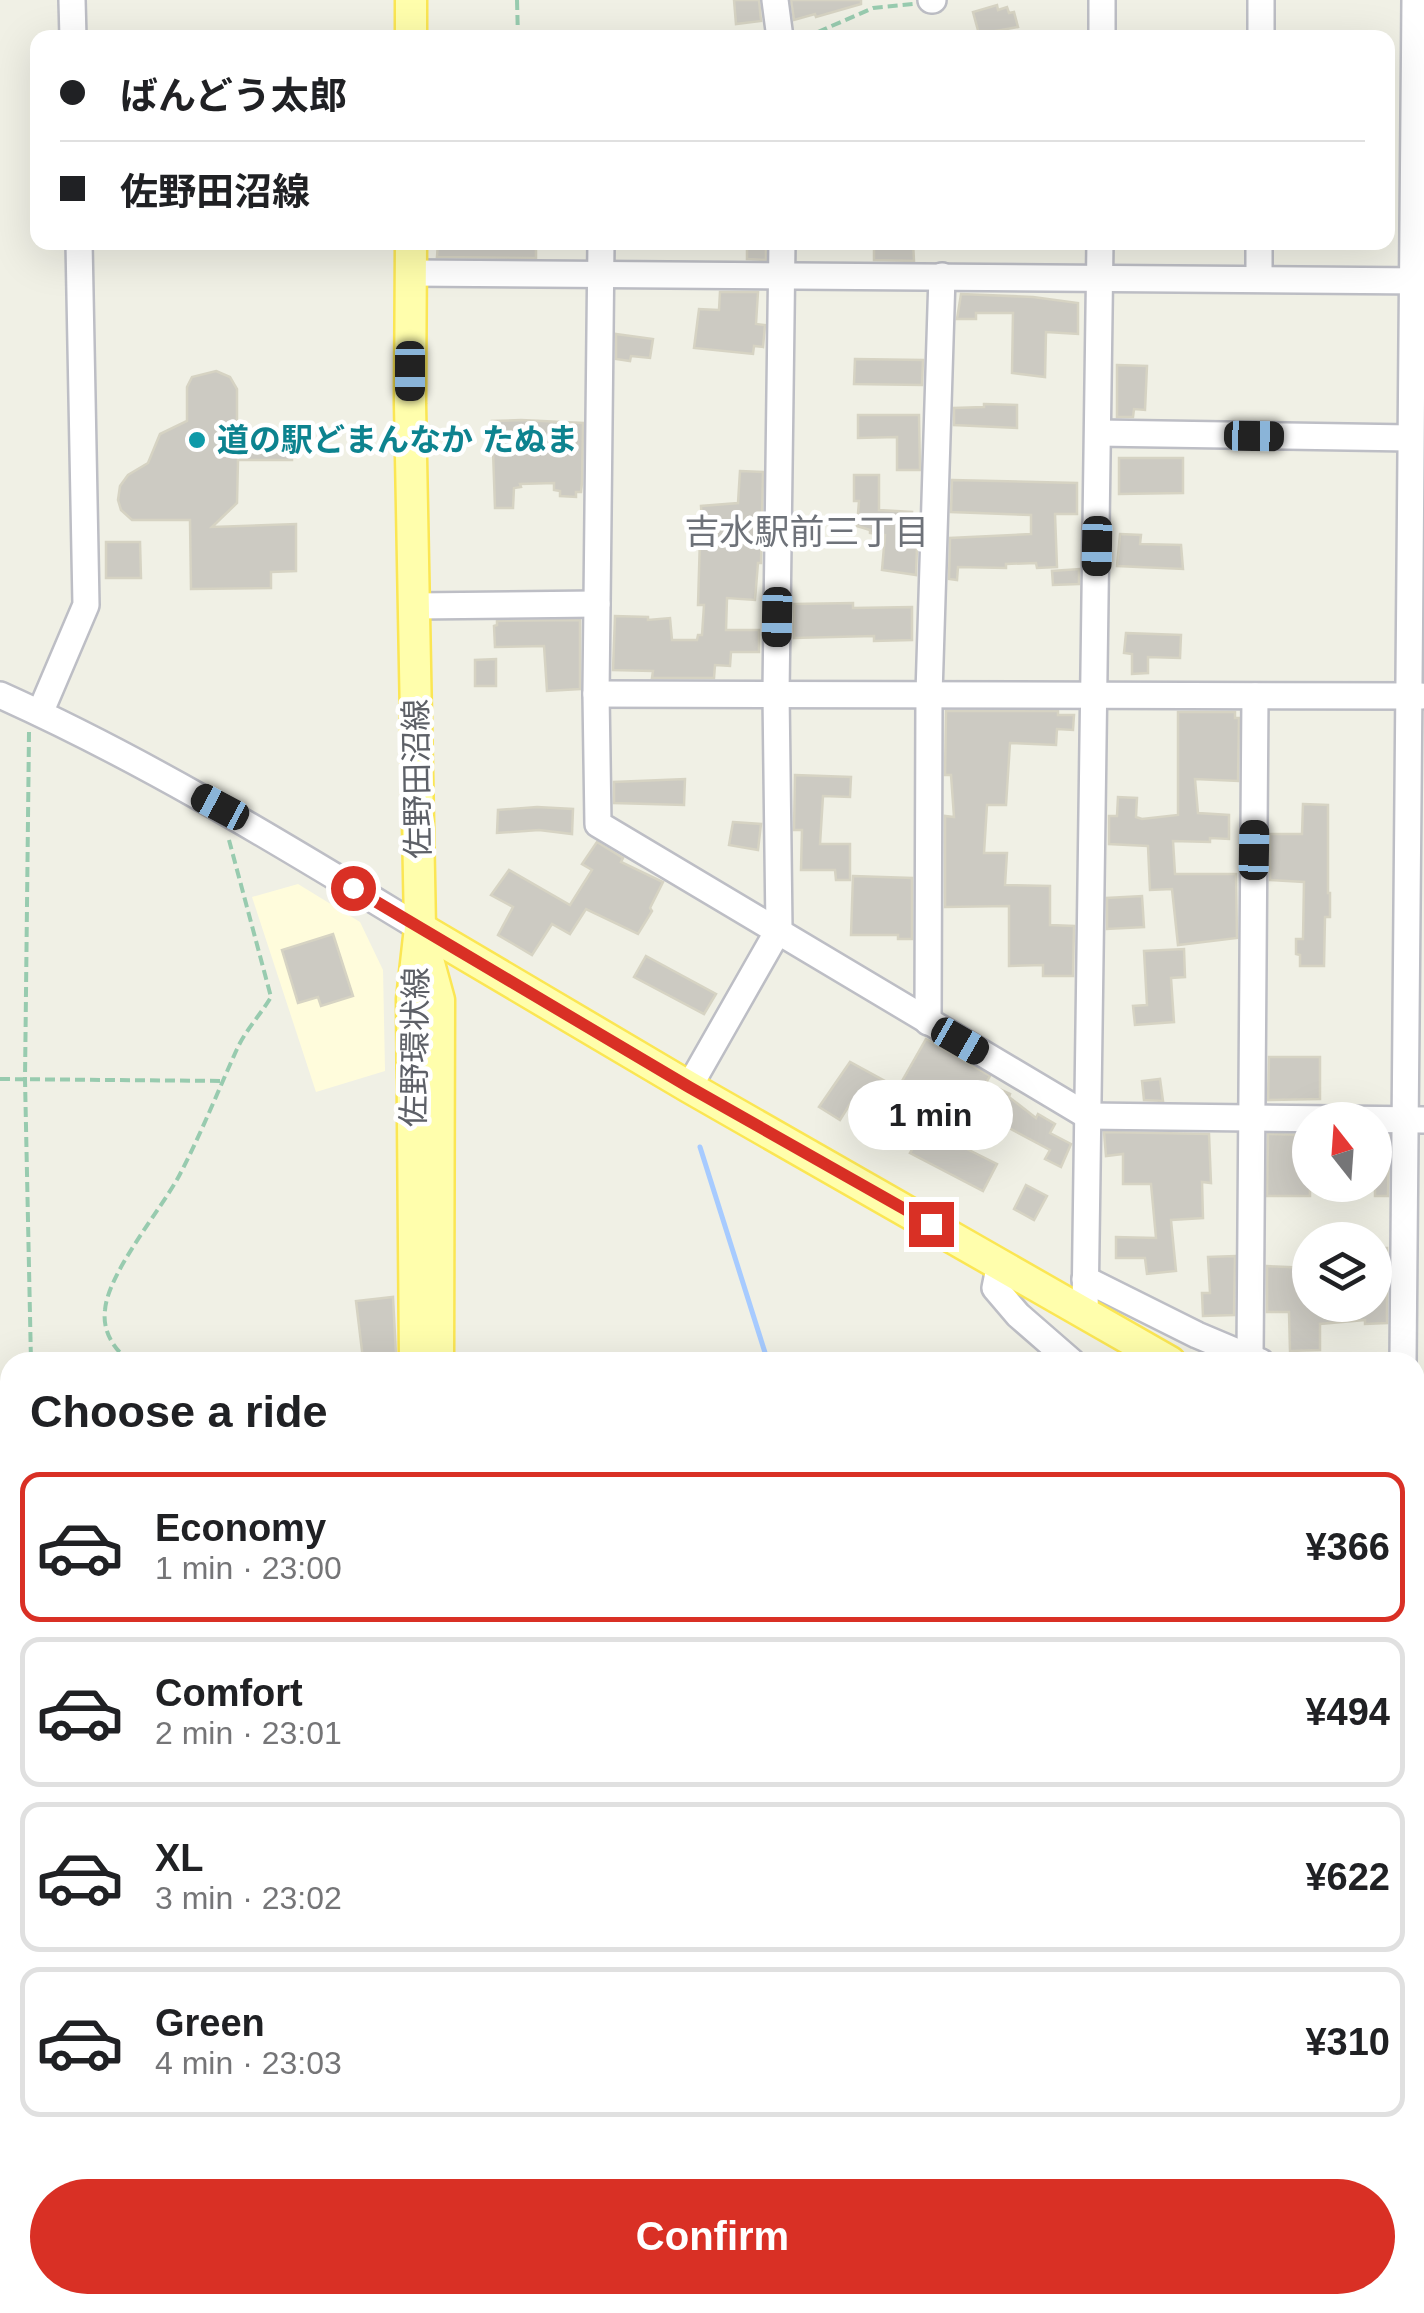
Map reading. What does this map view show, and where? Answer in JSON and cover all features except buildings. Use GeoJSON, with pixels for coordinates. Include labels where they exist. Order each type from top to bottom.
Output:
{"type":"FeatureCollection","features":[{"type":"Feature","properties":{"kind":"main road"},"geometry":{"type":"LineString","coordinates":[[411,0],[412,30]]}},
{"type":"Feature","properties":{"kind":"main road","name":"佐野田沼線"},"geometry":{"type":"LineString","coordinates":[[411,258],[420,928]]}},
{"type":"Feature","properties":{"kind":"main road"},"geometry":{"type":"LineString","coordinates":[[420,928],[1152,1352]]}},
{"type":"Feature","properties":{"kind":"main road","name":"佐野環状線"},"geometry":{"type":"LineString","coordinates":[[414,1352],[412,998],[420,928]]}},
{"type":"Feature","properties":{"kind":"main road","name":"佐野環状線"},"geometry":{"type":"LineString","coordinates":[[420,928],[439,1000],[438,1352]]}},
{"type":"Feature","properties":{"kind":"street"},"geometry":{"type":"LineString","coordinates":[[72,0],[73,30]]}},
{"type":"Feature","properties":{"kind":"street"},"geometry":{"type":"LineString","coordinates":[[775,0],[779,30]]}},
{"type":"Feature","properties":{"kind":"street"},"geometry":{"type":"LineString","coordinates":[[1102,0],[1102,30]]}},
{"type":"Feature","properties":{"kind":"street"},"geometry":{"type":"LineString","coordinates":[[1260,30],[1261,0]]}},
{"type":"Feature","properties":{"kind":"street"},"geometry":{"type":"LineString","coordinates":[[1403,1352],[1414,1120],[1416,696],[1410,438],[1418,281],[1415,0]]}},
{"type":"Feature","properties":{"kind":"street"},"geometry":{"type":"LineString","coordinates":[[35,711],[86,605],[79,250]]}},
{"type":"Feature","properties":{"kind":"street"},"geometry":{"type":"LineString","coordinates":[[601,250],[598,824],[1086,1116],[1414,1120]]}},
{"type":"Feature","properties":{"kind":"street"},"geometry":{"type":"LineString","coordinates":[[689,1087],[779,929],[776,693],[782,250]]}},
{"type":"Feature","properties":{"kind":"street"},"geometry":{"type":"LineString","coordinates":[[1084,1313],[1100,250]]}},
{"type":"Feature","properties":{"kind":"street"},"geometry":{"type":"LineString","coordinates":[[1258,279],[1259,250]]}},
{"type":"Feature","properties":{"kind":"street"},"geometry":{"type":"LineString","coordinates":[[411,258],[601,274],[1418,281]]}},
{"type":"Feature","properties":{"kind":"street"},"geometry":{"type":"LineString","coordinates":[[928,1022],[929,694],[942,276]]}},
{"type":"Feature","properties":{"kind":"street"},"geometry":{"type":"LineString","coordinates":[[1098,433],[1410,438]]}},
{"type":"Feature","properties":{"kind":"street"},"geometry":{"type":"LineString","coordinates":[[415,606],[597,604]]}},
{"type":"Feature","properties":{"kind":"street"},"geometry":{"type":"LineString","coordinates":[[596,694],[1416,696]]}},
{"type":"Feature","properties":{"kind":"street"},"geometry":{"type":"LineString","coordinates":[[0,695],[220,807],[420,928]]}},
{"type":"Feature","properties":{"kind":"street"},"geometry":{"type":"LineString","coordinates":[[1255,696],[1252,1118],[1256,1352]]}},
{"type":"Feature","properties":{"kind":"street"},"geometry":{"type":"LineString","coordinates":[[1000,1264],[996,1288],[1018,1315],[1061,1352]]}},
{"type":"Feature","properties":{"kind":"street"},"geometry":{"type":"LineString","coordinates":[[1085,1279],[1236,1352]]}},
{"type":"Feature","properties":{"kind":"path"},"geometry":{"type":"LineString","coordinates":[[517,0],[518,30]]}},
{"type":"Feature","properties":{"kind":"path"},"geometry":{"type":"LineString","coordinates":[[822,30],[873,8],[932,0]]}},
{"type":"Feature","properties":{"kind":"path"},"geometry":{"type":"LineString","coordinates":[[30,1352],[25,1078],[35,711]]}},
{"type":"Feature","properties":{"kind":"path"},"geometry":{"type":"LineString","coordinates":[[117,1352],[104,1316],[106,1303],[179,1176],[238,1045],[271,997],[220,807]]}},
{"type":"Feature","properties":{"kind":"path"},"geometry":{"type":"LineString","coordinates":[[0,1079],[225,1081]]}},
{"type":"Feature","properties":{"kind":"shaded area"},"geometry":{"type":"Polygon","coordinates":[[[298,884],[360,922],[383,970],[385,1071],[316,1092],[252,897],[298,884]]]}},
{"type":"Feature","properties":{"kind":"waterway"},"geometry":{"type":"LineString","coordinates":[[700,1147],[765,1352]]}},
{"type":"Feature","properties":{"kind":"place","name":"道の駅どまんなか たぬま"},"geometry":{"type":"Point","coordinates":[197,440]}},
{"type":"Feature","properties":{"kind":"district","name":"吉水駅前三丁目"},"geometry":{"type":"Point","coordinates":[807,532]}},
{"type":"Feature","properties":{"kind":"route"},"geometry":{"type":"LineString","coordinates":[[353,888],[689,1087],[931,1224]]}}]}
